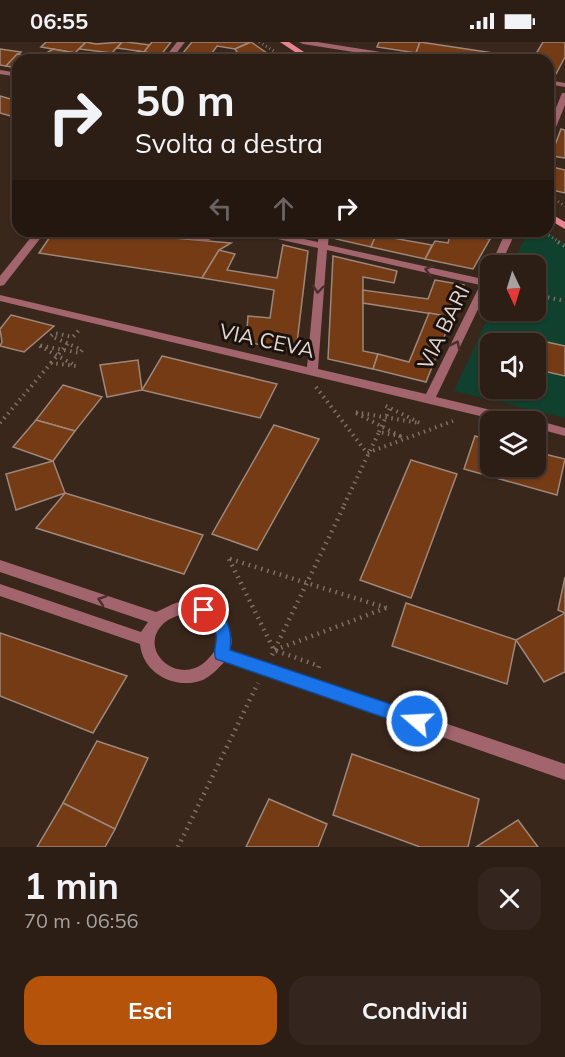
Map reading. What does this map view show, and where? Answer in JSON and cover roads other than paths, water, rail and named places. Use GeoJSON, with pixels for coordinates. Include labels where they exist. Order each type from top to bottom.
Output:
{"type":"FeatureCollection","features":[{"type":"Feature","properties":{"kind":"main road"},"geometry":{"type":"LineString","coordinates":[[284,42],[303,54]]}},
{"type":"Feature","properties":{"kind":"street"},"geometry":{"type":"LineString","coordinates":[[172,54],[181,42]]}},
{"type":"Feature","properties":{"kind":"street"},"geometry":{"type":"LineString","coordinates":[[303,42],[385,54]]}},
{"type":"Feature","properties":{"kind":"street"},"geometry":{"type":"LineString","coordinates":[[367,54],[371,42]]}},
{"type":"Feature","properties":{"kind":"street"},"geometry":{"type":"LineString","coordinates":[[554,122],[565,95]]}},
{"type":"Feature","properties":{"kind":"street"},"geometry":{"type":"LineString","coordinates":[[0,283],[36,237]]}},
{"type":"Feature","properties":{"kind":"street"},"geometry":{"type":"LineString","coordinates":[[283,237],[480,276]]}},
{"type":"Feature","properties":{"kind":"street"},"geometry":{"type":"LineString","coordinates":[[306,368],[323,237]]}},
{"type":"Feature","properties":{"kind":"street"},"geometry":{"type":"LineString","coordinates":[[500,255],[509,237]]}},
{"type":"Feature","properties":{"kind":"street","name":"VIA BARI"},"geometry":{"type":"LineString","coordinates":[[430,398],[480,295]]}},
{"type":"Feature","properties":{"kind":"street","name":"VIA CEVA"},"geometry":{"type":"LineString","coordinates":[[0,298],[87,320],[306,368],[481,411]]}},
{"type":"Feature","properties":{"kind":"street"},"geometry":{"type":"LineString","coordinates":[[546,427],[565,432]]}},
{"type":"Feature","properties":{"kind":"street"},"geometry":{"type":"LineString","coordinates":[[0,566],[158,619]]}},
{"type":"Feature","properties":{"kind":"street"},"geometry":{"type":"LineString","coordinates":[[0,590],[146,640]]}},
{"type":"Feature","properties":{"kind":"street"},"geometry":{"type":"LineString","coordinates":[[183,607],[204,610],[215,617],[225,633],[222,654],[207,671],[193,676],[176,676],[158,669],[149,656],[146,640],[158,619],[172,610],[183,607]]}},
{"type":"Feature","properties":{"kind":"street"},"geometry":{"type":"LineString","coordinates":[[222,654],[565,771]]}}]}
